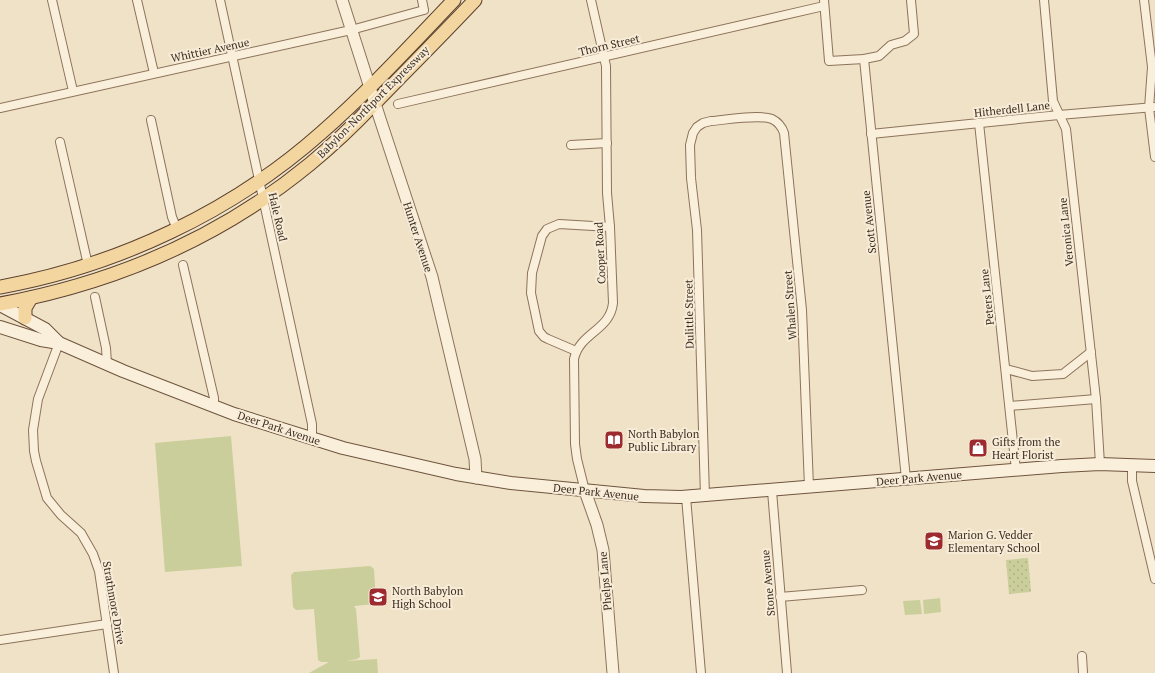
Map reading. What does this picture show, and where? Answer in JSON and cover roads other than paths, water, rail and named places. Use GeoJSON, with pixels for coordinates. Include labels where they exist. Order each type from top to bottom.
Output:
{"type":"FeatureCollection","features":[{"type":"Feature","properties":{"kind":"main road","name":"Babylon-Northport Expressway"},"geometry":{"type":"LineString","coordinates":[[0,287],[58,274],[117,255],[213,210],[258,182],[317,137],[370,86],[454,0]]}},
{"type":"Feature","properties":{"kind":"main road","name":"Babylon-Northport Expressway"},"geometry":{"type":"LineString","coordinates":[[0,305],[107,277],[155,259],[201,236],[262,199],[317,158],[375,103],[476,0]]}},
{"type":"Feature","properties":{"kind":"main road"},"geometry":{"type":"LineString","coordinates":[[24,318],[25,308],[31,298]]}},
{"type":"Feature","properties":{"kind":"main road","name":"Deer Park Avenue"},"geometry":{"type":"LineString","coordinates":[[0,305],[46,329],[59,343]]}},
{"type":"Feature","properties":{"kind":"main road","name":"Deer Park Avenue"},"geometry":{"type":"LineString","coordinates":[[0,327],[41,340],[59,343],[214,407],[312,439],[356,452],[476,478],[511,483],[644,496],[686,497],[1100,464],[1155,466]]}},
{"type":"Feature","properties":{"kind":"street"},"geometry":{"type":"LineString","coordinates":[[52,0],[73,91]]}},
{"type":"Feature","properties":{"kind":"street"},"geometry":{"type":"LineString","coordinates":[[137,0],[154,73]]}},
{"type":"Feature","properties":{"kind":"street","name":"Hale Road"},"geometry":{"type":"LineString","coordinates":[[220,0],[258,182],[312,424],[312,439]]}},
{"type":"Feature","properties":{"kind":"street","name":"Hunter Avenue"},"geometry":{"type":"LineString","coordinates":[[342,0],[433,283],[475,459],[476,478]]}},
{"type":"Feature","properties":{"kind":"street","name":"Whittier Avenue"},"geometry":{"type":"LineString","coordinates":[[0,108],[351,30],[424,10],[422,0]]}},
{"type":"Feature","properties":{"kind":"street","name":"Cooper Road"},"geometry":{"type":"LineString","coordinates":[[576,351],[581,342],[605,323],[611,312],[613,303],[607,193],[606,66],[591,0]]}},
{"type":"Feature","properties":{"kind":"street"},"geometry":{"type":"LineString","coordinates":[[824,3],[829,61],[864,59],[879,56],[891,45],[905,41],[914,34],[911,0]]}},
{"type":"Feature","properties":{"kind":"street","name":"Veronica Lane"},"geometry":{"type":"LineString","coordinates":[[1044,0],[1053,101],[1066,129],[1096,399],[1100,464]]}},
{"type":"Feature","properties":{"kind":"street"},"geometry":{"type":"LineString","coordinates":[[1144,0],[1152,67],[1152,108],[1155,157]]}},
{"type":"Feature","properties":{"kind":"street","name":"Thorn Street"},"geometry":{"type":"LineString","coordinates":[[398,104],[604,57],[824,3]]}},
{"type":"Feature","properties":{"kind":"street"},"geometry":{"type":"LineString","coordinates":[[1146,18],[1155,17]]}},
{"type":"Feature","properties":{"kind":"street","name":"Scott Avenue"},"geometry":{"type":"LineString","coordinates":[[864,59],[906,479]]}},
{"type":"Feature","properties":{"kind":"street","name":"Hitherdell Lane"},"geometry":{"type":"LineString","coordinates":[[872,134],[1059,115],[1152,108]]}},
{"type":"Feature","properties":{"kind":"street","name":"Whalen Street"},"geometry":{"type":"LineString","coordinates":[[693,133],[700,124],[711,121],[763,118],[770,118],[783,130],[786,141],[802,310],[809,487]]}},
{"type":"Feature","properties":{"kind":"street"},"geometry":{"type":"LineString","coordinates":[[151,120],[172,217],[177,228]]}},
{"type":"Feature","properties":{"kind":"street","name":"Peters Lane"},"geometry":{"type":"LineString","coordinates":[[979,123],[1016,470]]}},
{"type":"Feature","properties":{"kind":"street","name":"Dulittle Street"},"geometry":{"type":"LineString","coordinates":[[693,133],[690,145],[697,230],[705,496]]}},
{"type":"Feature","properties":{"kind":"street"},"geometry":{"type":"LineString","coordinates":[[60,142],[88,265]]}},
{"type":"Feature","properties":{"kind":"street"},"geometry":{"type":"LineString","coordinates":[[571,145],[607,143]]}},
{"type":"Feature","properties":{"kind":"street"},"geometry":{"type":"LineString","coordinates":[[585,491],[577,459],[575,437],[573,369],[576,351],[553,342],[544,337],[539,331],[532,300],[532,273],[539,242],[547,229],[559,224],[610,227]]}},
{"type":"Feature","properties":{"kind":"street"},"geometry":{"type":"LineString","coordinates":[[183,265],[214,398],[214,407]]}},
{"type":"Feature","properties":{"kind":"street"},"geometry":{"type":"LineString","coordinates":[[95,297],[106,348],[107,364]]}},
{"type":"Feature","properties":{"kind":"street","name":"Strathmore Drive"},"geometry":{"type":"LineString","coordinates":[[59,343],[38,399],[33,430],[34,451],[47,498],[61,515],[81,533],[94,554],[99,571],[114,673]]}},
{"type":"Feature","properties":{"kind":"street"},"geometry":{"type":"LineString","coordinates":[[1006,369],[1032,376],[1063,374],[1091,352]]}},
{"type":"Feature","properties":{"kind":"street"},"geometry":{"type":"LineString","coordinates":[[1010,406],[1096,399]]}},
{"type":"Feature","properties":{"kind":"street"},"geometry":{"type":"LineString","coordinates":[[1132,465],[1132,480],[1155,579]]}},
{"type":"Feature","properties":{"kind":"street","name":"Phelps Lane"},"geometry":{"type":"LineString","coordinates":[[585,491],[597,525],[603,550],[613,673]]}},
{"type":"Feature","properties":{"kind":"street","name":"Stone Avenue"},"geometry":{"type":"LineString","coordinates":[[772,491],[787,673]]}},
{"type":"Feature","properties":{"kind":"street"},"geometry":{"type":"LineString","coordinates":[[686,497],[701,673]]}},
{"type":"Feature","properties":{"kind":"street"},"geometry":{"type":"LineString","coordinates":[[780,597],[862,590]]}},
{"type":"Feature","properties":{"kind":"street"},"geometry":{"type":"LineString","coordinates":[[0,640],[107,624]]}},
{"type":"Feature","properties":{"kind":"street"},"geometry":{"type":"LineString","coordinates":[[1082,656],[1083,673]]}},
{"type":"Feature","properties":{"kind":"place","name":"North Babylon Public Library"},"geometry":{"type":"Point","coordinates":[614,440]}},
{"type":"Feature","properties":{"kind":"place","name":"Gifts from the Heart Florist"},"geometry":{"type":"Point","coordinates":[978,448]}},
{"type":"Feature","properties":{"kind":"place","name":"Marion G. Vedder Elementary School"},"geometry":{"type":"Point","coordinates":[934,541]}},
{"type":"Feature","properties":{"kind":"place","name":"North Babylon High School"},"geometry":{"type":"Point","coordinates":[378,597]}}]}
